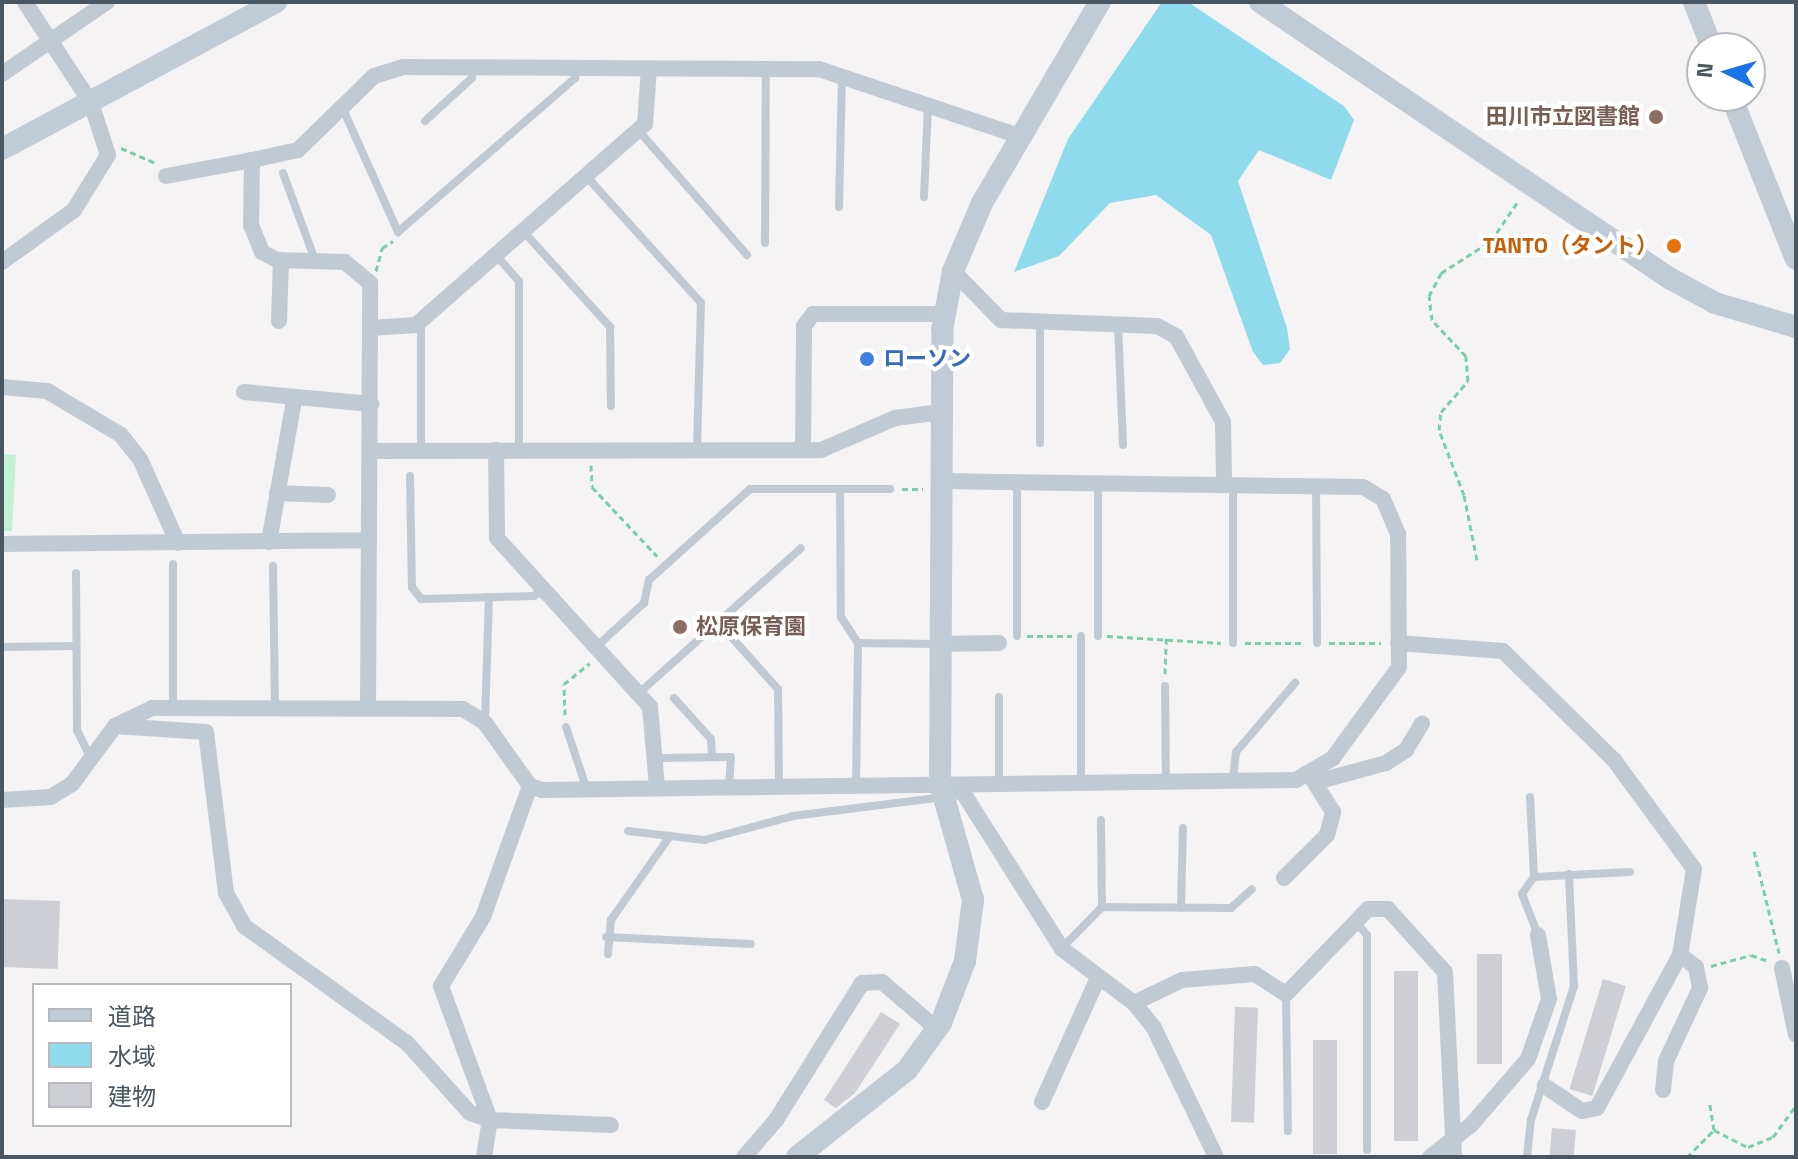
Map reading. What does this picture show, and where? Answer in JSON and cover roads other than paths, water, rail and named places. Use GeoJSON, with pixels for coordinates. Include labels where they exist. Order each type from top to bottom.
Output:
{"type":"FeatureCollection","features":[{"type":"Feature","properties":{"kind":"street"},"geometry":{"type":"LineString","coordinates":[[2,262],[74,210],[108,155],[108,142],[91,103],[25,2]]}},
{"type":"Feature","properties":{"kind":"street"},"geometry":{"type":"LineString","coordinates":[[2,74],[107,2]]}},
{"type":"Feature","properties":{"kind":"street"},"geometry":{"type":"LineString","coordinates":[[2,149],[276,2]]}},
{"type":"Feature","properties":{"kind":"street"},"geometry":{"type":"LineString","coordinates":[[797,1157],[907,1070],[937,1029],[965,961],[973,900],[942,790],[938,644],[945,314],[953,271],[1016,135],[1100,2]]}},
{"type":"Feature","properties":{"kind":"street"},"geometry":{"type":"LineString","coordinates":[[1260,2],[1715,303],[1796,327]]}},
{"type":"Feature","properties":{"kind":"street"},"geometry":{"type":"LineString","coordinates":[[1694,2],[1706,32]]}},
{"type":"Feature","properties":{"kind":"street"},"geometry":{"type":"LineString","coordinates":[[371,328],[406,329],[421,321],[638,130],[648,108],[649,68]]}},
{"type":"Feature","properties":{"kind":"street"},"geometry":{"type":"LineString","coordinates":[[173,175],[298,150],[386,69],[766,69],[842,76],[1016,135]]}},
{"type":"Feature","properties":{"kind":"street"},"geometry":{"type":"LineString","coordinates":[[1737,112],[1796,259]]}},
{"type":"Feature","properties":{"kind":"street"},"geometry":{"type":"LineString","coordinates":[[252,160],[254,238],[281,260],[345,262],[367,277],[371,328],[368,707]]}},
{"type":"Feature","properties":{"kind":"street"},"geometry":{"type":"LineString","coordinates":[[279,321],[281,260]]}},
{"type":"Feature","properties":{"kind":"street"},"geometry":{"type":"LineString","coordinates":[[953,271],[1001,320],[1040,325],[1157,326],[1176,336],[1223,422],[1229,482]]}},
{"type":"Feature","properties":{"kind":"street"},"geometry":{"type":"LineString","coordinates":[[803,450],[804,326],[813,314],[945,314]]}},
{"type":"Feature","properties":{"kind":"street"},"geometry":{"type":"LineString","coordinates":[[2,387],[47,391],[121,435],[140,459],[178,543]]}},
{"type":"Feature","properties":{"kind":"street"},"geometry":{"type":"LineString","coordinates":[[244,392],[294,400],[371,404]]}},
{"type":"Feature","properties":{"kind":"street"},"geometry":{"type":"LineString","coordinates":[[269,542],[294,400]]}},
{"type":"Feature","properties":{"kind":"street"},"geometry":{"type":"LineString","coordinates":[[371,451],[803,450],[842,446],[895,418],[942,412]]}},
{"type":"Feature","properties":{"kind":"street"},"geometry":{"type":"LineString","coordinates":[[496,450],[497,538],[638,694],[655,718],[657,787]]}},
{"type":"Feature","properties":{"kind":"street"},"geometry":{"type":"LineString","coordinates":[[940,485],[1017,481],[1229,482],[1363,487],[1393,512],[1398,643],[1391,686],[1314,780]]}},
{"type":"Feature","properties":{"kind":"street"},"geometry":{"type":"LineString","coordinates":[[277,493],[328,495]]}},
{"type":"Feature","properties":{"kind":"street"},"geometry":{"type":"LineString","coordinates":[[2,544],[369,540]]}},
{"type":"Feature","properties":{"kind":"street"},"geometry":{"type":"LineString","coordinates":[[938,644],[999,643]]}},
{"type":"Feature","properties":{"kind":"street"},"geometry":{"type":"LineString","coordinates":[[1398,643],[1503,651],[1614,760],[1694,869],[1680,955],[1597,1108],[1582,1111],[1545,1086]]}},
{"type":"Feature","properties":{"kind":"street"},"geometry":{"type":"LineString","coordinates":[[2,800],[51,797],[90,758],[115,726],[135,713],[173,708],[463,709],[485,723],[530,786]]}},
{"type":"Feature","properties":{"kind":"street"},"geometry":{"type":"LineString","coordinates":[[942,790],[999,780],[1314,780],[1386,763],[1406,750],[1422,723]]}},
{"type":"Feature","properties":{"kind":"street"},"geometry":{"type":"LineString","coordinates":[[115,726],[206,732],[226,893],[244,926],[358,1004],[407,1043],[470,1113],[490,1120],[611,1125]]}},
{"type":"Feature","properties":{"kind":"street"},"geometry":{"type":"LineString","coordinates":[[1284,878],[1327,835],[1333,812],[1314,780]]}},
{"type":"Feature","properties":{"kind":"street"},"geometry":{"type":"LineString","coordinates":[[530,786],[856,787],[942,790],[964,794],[1062,949],[1134,1003],[1154,1028],[1216,1157]]}},
{"type":"Feature","properties":{"kind":"street"},"geometry":{"type":"LineString","coordinates":[[484,1157],[490,1120],[441,986],[483,917],[530,786]]}},
{"type":"Feature","properties":{"kind":"street"},"geometry":{"type":"LineString","coordinates":[[1134,1003],[1182,980],[1255,974],[1286,994],[1368,909],[1388,909],[1443,965],[1451,1150]]}},
{"type":"Feature","properties":{"kind":"street"},"geometry":{"type":"LineString","coordinates":[[1430,1157],[1451,1150],[1528,1059],[1549,999],[1538,935]]}},
{"type":"Feature","properties":{"kind":"street"},"geometry":{"type":"LineString","coordinates":[[1663,1090],[1675,1036],[1697,1002],[1696,967],[1680,955]]}},
{"type":"Feature","properties":{"kind":"street"},"geometry":{"type":"LineString","coordinates":[[1782,968],[1796,1035]]}},
{"type":"Feature","properties":{"kind":"street"},"geometry":{"type":"LineString","coordinates":[[1042,1102],[1098,978]]}},
{"type":"Feature","properties":{"kind":"street"},"geometry":{"type":"LineString","coordinates":[[744,1157],[776,1120],[862,983],[882,982],[937,1029]]}},
{"type":"Feature","properties":{"kind":"lane"},"geometry":{"type":"LineString","coordinates":[[425,121],[472,78],[472,67]]}},
{"type":"Feature","properties":{"kind":"lane"},"geometry":{"type":"LineString","coordinates":[[343,109],[398,232],[575,78],[576,68]]}},
{"type":"Feature","properties":{"kind":"lane"},"geometry":{"type":"LineString","coordinates":[[765,243],[766,69]]}},
{"type":"Feature","properties":{"kind":"lane"},"geometry":{"type":"LineString","coordinates":[[839,207],[842,76]]}},
{"type":"Feature","properties":{"kind":"lane"},"geometry":{"type":"LineString","coordinates":[[924,197],[928,104]]}},
{"type":"Feature","properties":{"kind":"lane"},"geometry":{"type":"LineString","coordinates":[[638,130],[747,255]]}},
{"type":"Feature","properties":{"kind":"lane"},"geometry":{"type":"LineString","coordinates":[[283,173],[315,261]]}},
{"type":"Feature","properties":{"kind":"lane"},"geometry":{"type":"LineString","coordinates":[[586,176],[701,303],[697,450]]}},
{"type":"Feature","properties":{"kind":"lane"},"geometry":{"type":"LineString","coordinates":[[523,231],[610,327],[611,406]]}},
{"type":"Feature","properties":{"kind":"lane"},"geometry":{"type":"LineString","coordinates":[[496,255],[519,281],[519,450]]}},
{"type":"Feature","properties":{"kind":"lane"},"geometry":{"type":"LineString","coordinates":[[421,321],[421,451]]}},
{"type":"Feature","properties":{"kind":"lane"},"geometry":{"type":"LineString","coordinates":[[1040,325],[1040,443]]}},
{"type":"Feature","properties":{"kind":"lane"},"geometry":{"type":"LineString","coordinates":[[1118,325],[1123,445]]}},
{"type":"Feature","properties":{"kind":"lane"},"geometry":{"type":"LineString","coordinates":[[410,476],[412,587],[421,599],[489,597],[544,589]]}},
{"type":"Feature","properties":{"kind":"lane"},"geometry":{"type":"LineString","coordinates":[[1017,481],[1017,636]]}},
{"type":"Feature","properties":{"kind":"lane"},"geometry":{"type":"LineString","coordinates":[[1098,482],[1098,636]]}},
{"type":"Feature","properties":{"kind":"lane"},"geometry":{"type":"LineString","coordinates":[[1229,482],[1233,643]]}},
{"type":"Feature","properties":{"kind":"lane"},"geometry":{"type":"LineString","coordinates":[[1316,483],[1317,643]]}},
{"type":"Feature","properties":{"kind":"lane"},"geometry":{"type":"LineString","coordinates":[[599,650],[644,603],[649,580],[750,489],[890,489]]}},
{"type":"Feature","properties":{"kind":"lane"},"geometry":{"type":"LineString","coordinates":[[840,489],[841,617],[858,643],[856,787]]}},
{"type":"Feature","properties":{"kind":"lane"},"geometry":{"type":"LineString","coordinates":[[638,694],[801,548]]}},
{"type":"Feature","properties":{"kind":"lane"},"geometry":{"type":"LineString","coordinates":[[173,564],[173,708]]}},
{"type":"Feature","properties":{"kind":"lane"},"geometry":{"type":"LineString","coordinates":[[273,566],[275,707]]}},
{"type":"Feature","properties":{"kind":"lane"},"geometry":{"type":"LineString","coordinates":[[76,573],[77,730],[90,758]]}},
{"type":"Feature","properties":{"kind":"lane"},"geometry":{"type":"LineString","coordinates":[[485,723],[489,597]]}},
{"type":"Feature","properties":{"kind":"lane"},"geometry":{"type":"LineString","coordinates":[[718,622],[778,689],[779,787]]}},
{"type":"Feature","properties":{"kind":"lane"},"geometry":{"type":"LineString","coordinates":[[1081,636],[1081,780]]}},
{"type":"Feature","properties":{"kind":"lane"},"geometry":{"type":"LineString","coordinates":[[858,643],[938,644]]}},
{"type":"Feature","properties":{"kind":"lane"},"geometry":{"type":"LineString","coordinates":[[2,647],[76,646]]}},
{"type":"Feature","properties":{"kind":"lane"},"geometry":{"type":"LineString","coordinates":[[1233,780],[1236,752],[1295,683]]}},
{"type":"Feature","properties":{"kind":"lane"},"geometry":{"type":"LineString","coordinates":[[1165,686],[1166,780]]}},
{"type":"Feature","properties":{"kind":"lane"},"geometry":{"type":"LineString","coordinates":[[999,697],[999,780]]}},
{"type":"Feature","properties":{"kind":"lane"},"geometry":{"type":"LineString","coordinates":[[674,698],[711,739],[712,757]]}},
{"type":"Feature","properties":{"kind":"lane"},"geometry":{"type":"LineString","coordinates":[[566,727],[586,787]]}},
{"type":"Feature","properties":{"kind":"lane"},"geometry":{"type":"LineString","coordinates":[[657,758],[731,757],[729,787]]}},
{"type":"Feature","properties":{"kind":"lane"},"geometry":{"type":"LineString","coordinates":[[628,831],[704,840],[793,816],[942,790]]}},
{"type":"Feature","properties":{"kind":"lane"},"geometry":{"type":"LineString","coordinates":[[1530,797],[1534,877],[1522,894],[1538,935]]}},
{"type":"Feature","properties":{"kind":"lane"},"geometry":{"type":"LineString","coordinates":[[1062,949],[1102,907],[1101,820]]}},
{"type":"Feature","properties":{"kind":"lane"},"geometry":{"type":"LineString","coordinates":[[1181,908],[1183,828]]}},
{"type":"Feature","properties":{"kind":"lane"},"geometry":{"type":"LineString","coordinates":[[608,954],[606,937],[670,836]]}},
{"type":"Feature","properties":{"kind":"lane"},"geometry":{"type":"LineString","coordinates":[[1534,877],[1630,872]]}},
{"type":"Feature","properties":{"kind":"lane"},"geometry":{"type":"LineString","coordinates":[[1527,1157],[1531,1120],[1545,1086],[1574,986],[1569,874]]}},
{"type":"Feature","properties":{"kind":"lane"},"geometry":{"type":"LineString","coordinates":[[1102,907],[1231,908],[1252,889]]}},
{"type":"Feature","properties":{"kind":"lane"},"geometry":{"type":"LineString","coordinates":[[1356,922],[1367,935],[1367,1150]]}},
{"type":"Feature","properties":{"kind":"lane"},"geometry":{"type":"LineString","coordinates":[[606,937],[751,944]]}},
{"type":"Feature","properties":{"kind":"lane"},"geometry":{"type":"LineString","coordinates":[[1286,994],[1288,1131]]}},
{"type":"Feature","properties":{"kind":"water"},"geometry":{"type":"Polygon","coordinates":[[[1162,2],[1188,2],[1344,106],[1354,120],[1331,180],[1259,150],[1238,181],[1287,328],[1290,349],[1280,363],[1263,365],[1253,352],[1211,235],[1156,195],[1110,203],[1059,256],[1014,272],[1068,139],[1162,2]]]}},
{"type":"Feature","properties":{"kind":"place","name":"田川市立図書館"},"geometry":{"type":"Point","coordinates":[1656,117]}},
{"type":"Feature","properties":{"kind":"place","name":"TANTO（タント）"},"geometry":{"type":"Point","coordinates":[1674,246]}},
{"type":"Feature","properties":{"kind":"place","name":"ローソン"},"geometry":{"type":"Point","coordinates":[867,359]}},
{"type":"Feature","properties":{"kind":"place","name":"松原保育園"},"geometry":{"type":"Point","coordinates":[680,627]}}]}
